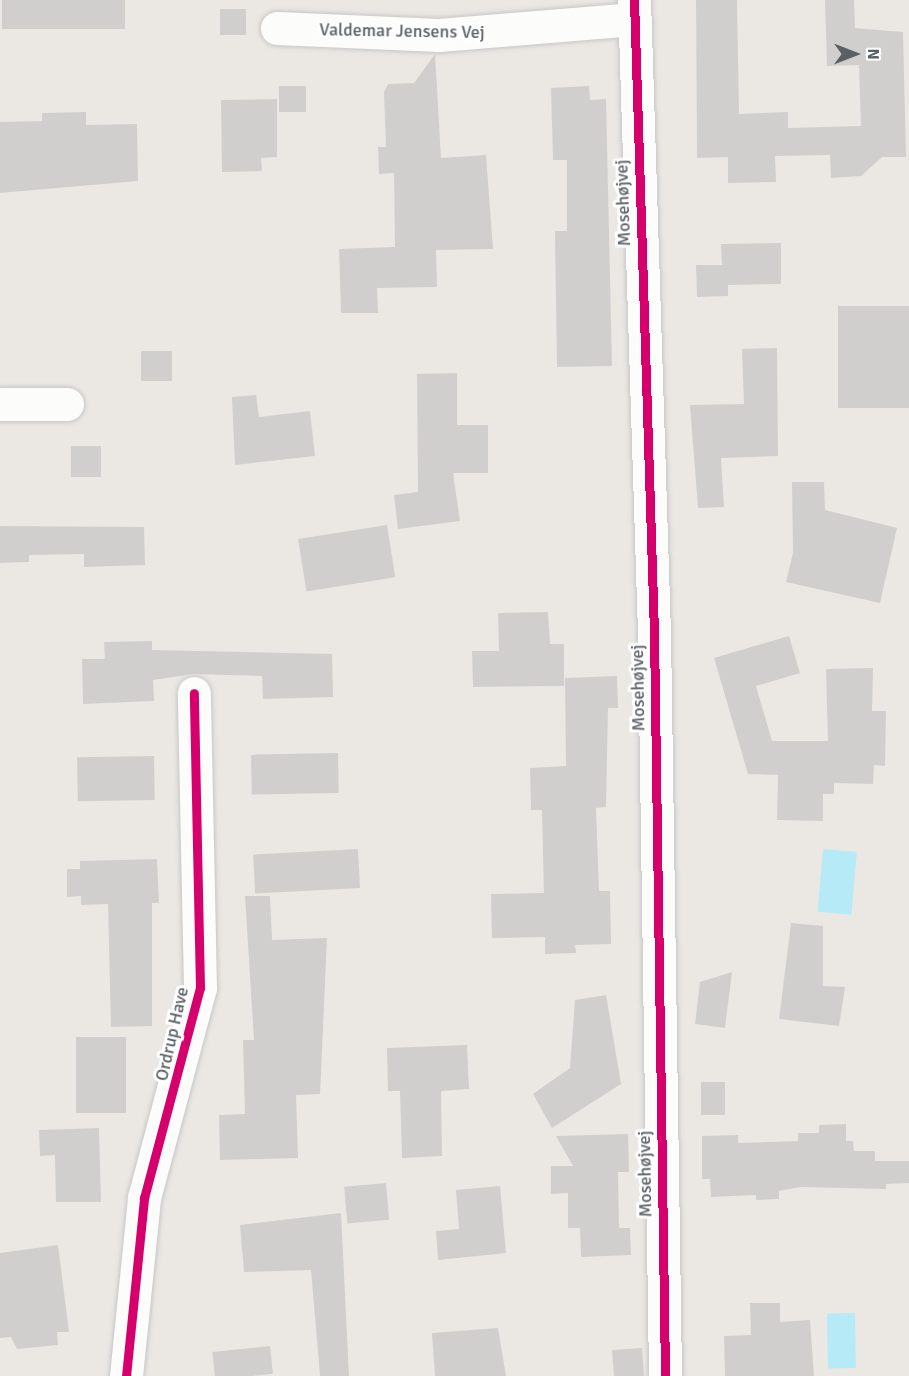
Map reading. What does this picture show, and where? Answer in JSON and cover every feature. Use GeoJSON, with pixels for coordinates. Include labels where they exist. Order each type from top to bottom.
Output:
{"type":"FeatureCollection","features":[{"type":"Feature","properties":{"kind":"street","name":"Valdemar Jensens Vej"},"geometry":{"type":"LineString","coordinates":[[277,28],[439,35],[634,10]]}},
{"type":"Feature","properties":{"kind":"street","name":"Mosehøjvej"},"geometry":{"type":"LineString","coordinates":[[634,10],[654,633],[664,1376]]}},
{"type":"Feature","properties":{"kind":"street"},"geometry":{"type":"LineString","coordinates":[[0,404],[67,404]]}},
{"type":"Feature","properties":{"kind":"street","name":"Ordrup Have"},"geometry":{"type":"LineString","coordinates":[[126,1376],[144,1198],[200,988],[194,693]]}},
{"type":"Feature","properties":{"kind":"water"},"geometry":{"type":"Polygon","coordinates":[[[823,849],[857,852],[851,915],[818,912],[823,849]]]}},
{"type":"Feature","properties":{"kind":"water"},"geometry":{"type":"Polygon","coordinates":[[[827,1313],[855,1313],[856,1368],[828,1368],[827,1313]]]}},
{"type":"Feature","properties":{"kind":"building"},"geometry":{"type":"Polygon","coordinates":[[[2,0],[125,0],[125,29],[2,29],[2,0]]]}},
{"type":"Feature","properties":{"kind":"building"},"geometry":{"type":"Polygon","coordinates":[[[696,0],[737,0],[739,114],[788,112],[788,128],[861,126],[859,65],[827,66],[825,0],[854,0],[855,28],[903,32],[906,157],[882,157],[861,176],[831,178],[830,155],[775,156],[776,182],[728,183],[728,157],[697,158],[696,0]]]}},
{"type":"Feature","properties":{"kind":"building"},"geometry":{"type":"Polygon","coordinates":[[[220,9],[246,9],[246,35],[220,35],[220,9]]]}},
{"type":"Feature","properties":{"kind":"building"},"geometry":{"type":"Polygon","coordinates":[[[435,54],[441,158],[486,155],[493,249],[436,250],[437,287],[377,288],[378,313],[341,313],[339,249],[395,247],[394,173],[379,174],[378,147],[386,147],[384,92],[388,84],[414,83],[435,54]]]}},
{"type":"Feature","properties":{"kind":"building"},"geometry":{"type":"Polygon","coordinates":[[[279,86],[306,86],[306,112],[279,112],[279,86]]]}},
{"type":"Feature","properties":{"kind":"building"},"geometry":{"type":"Polygon","coordinates":[[[589,86],[590,100],[606,99],[612,366],[557,367],[555,231],[567,231],[567,160],[553,160],[551,88],[589,86]]]}},
{"type":"Feature","properties":{"kind":"building"},"geometry":{"type":"Polygon","coordinates":[[[277,99],[277,157],[261,158],[262,171],[222,172],[221,100],[277,99]]]}},
{"type":"Feature","properties":{"kind":"building"},"geometry":{"type":"Polygon","coordinates":[[[86,112],[86,125],[137,124],[138,181],[0,193],[0,122],[42,121],[42,113],[86,112]]]}},
{"type":"Feature","properties":{"kind":"building"},"geometry":{"type":"Polygon","coordinates":[[[781,243],[781,284],[728,285],[728,296],[697,297],[696,265],[722,265],[721,244],[781,243]]]}},
{"type":"Feature","properties":{"kind":"building"},"geometry":{"type":"Polygon","coordinates":[[[838,306],[909,306],[909,408],[838,408],[838,306]]]}},
{"type":"Feature","properties":{"kind":"building"},"geometry":{"type":"Polygon","coordinates":[[[777,348],[778,456],[721,458],[724,507],[698,508],[690,405],[744,404],[742,349],[777,348]]]}},
{"type":"Feature","properties":{"kind":"building"},"geometry":{"type":"Polygon","coordinates":[[[141,351],[172,351],[172,381],[141,381],[141,351]]]}},
{"type":"Feature","properties":{"kind":"building"},"geometry":{"type":"Polygon","coordinates":[[[457,373],[457,425],[488,425],[488,473],[453,473],[460,521],[398,529],[394,495],[418,492],[417,374],[457,373]]]}},
{"type":"Feature","properties":{"kind":"building"},"geometry":{"type":"Polygon","coordinates":[[[256,395],[259,417],[310,411],[315,456],[235,465],[232,397],[256,395]]]}},
{"type":"Feature","properties":{"kind":"building"},"geometry":{"type":"Polygon","coordinates":[[[71,446],[101,446],[101,477],[71,477],[71,446]]]}},
{"type":"Feature","properties":{"kind":"building"},"geometry":{"type":"Polygon","coordinates":[[[792,482],[824,482],[825,510],[897,528],[880,603],[786,582],[793,553],[792,482]]]}},
{"type":"Feature","properties":{"kind":"building"},"geometry":{"type":"Polygon","coordinates":[[[387,525],[395,577],[306,591],[298,539],[387,525]]]}},
{"type":"Feature","properties":{"kind":"building"},"geometry":{"type":"Polygon","coordinates":[[[0,526],[144,527],[145,565],[84,567],[84,554],[29,555],[29,562],[0,563],[0,526]]]}},
{"type":"Feature","properties":{"kind":"building"},"geometry":{"type":"Polygon","coordinates":[[[548,612],[550,644],[564,644],[564,686],[473,687],[472,651],[499,651],[498,613],[548,612]]]}},
{"type":"Feature","properties":{"kind":"building"},"geometry":{"type":"Polygon","coordinates":[[[789,636],[800,673],[756,686],[772,741],[828,741],[826,669],[873,668],[872,711],[886,711],[885,766],[874,765],[873,784],[834,783],[834,794],[823,794],[823,821],[777,820],[778,775],[748,774],[714,658],[789,636]]]}},
{"type":"Feature","properties":{"kind":"building"},"geometry":{"type":"Polygon","coordinates":[[[152,641],[152,650],[332,654],[333,697],[263,699],[262,676],[193,674],[153,680],[154,701],[83,704],[82,659],[105,659],[104,642],[152,641]]]}},
{"type":"Feature","properties":{"kind":"building"},"geometry":{"type":"Polygon","coordinates":[[[617,676],[618,708],[608,708],[606,807],[596,808],[599,891],[610,891],[611,944],[575,945],[576,953],[545,954],[545,937],[492,938],[491,894],[544,893],[542,810],[531,810],[530,768],[566,766],[565,678],[617,676]]]}},
{"type":"Feature","properties":{"kind":"building"},"geometry":{"type":"Polygon","coordinates":[[[338,753],[339,793],[252,795],[251,755],[338,753]]]}},
{"type":"Feature","properties":{"kind":"building"},"geometry":{"type":"Polygon","coordinates":[[[154,756],[155,800],[78,801],[77,757],[154,756]]]}},
{"type":"Feature","properties":{"kind":"building"},"geometry":{"type":"Polygon","coordinates":[[[358,849],[360,888],[255,893],[253,854],[358,849]]]}},
{"type":"Feature","properties":{"kind":"building"},"geometry":{"type":"Polygon","coordinates":[[[157,859],[159,903],[152,903],[152,1026],[111,1027],[108,904],[81,905],[81,896],[67,897],[67,869],[80,869],[80,861],[157,859]]]}},
{"type":"Feature","properties":{"kind":"building"},"geometry":{"type":"Polygon","coordinates":[[[245,896],[270,896],[272,940],[327,938],[320,1094],[296,1095],[298,1158],[220,1160],[219,1115],[245,1114],[243,1040],[254,1040],[245,896]]]}},
{"type":"Feature","properties":{"kind":"building"},"geometry":{"type":"Polygon","coordinates":[[[791,923],[823,926],[823,986],[845,987],[839,1026],[779,1019],[791,923]]]}},
{"type":"Feature","properties":{"kind":"building"},"geometry":{"type":"Polygon","coordinates":[[[732,972],[725,1028],[695,1024],[700,982],[732,972]]]}},
{"type":"Feature","properties":{"kind":"building"},"geometry":{"type":"Polygon","coordinates":[[[606,995],[621,1084],[552,1128],[533,1094],[570,1068],[575,1000],[606,995]]]}},
{"type":"Feature","properties":{"kind":"building"},"geometry":{"type":"Polygon","coordinates":[[[76,1037],[126,1037],[126,1113],[76,1113],[76,1037]]]}},
{"type":"Feature","properties":{"kind":"building"},"geometry":{"type":"Polygon","coordinates":[[[467,1045],[469,1089],[441,1091],[442,1156],[402,1158],[400,1091],[388,1091],[387,1048],[467,1045]]]}},
{"type":"Feature","properties":{"kind":"building"},"geometry":{"type":"Polygon","coordinates":[[[701,1082],[725,1082],[725,1115],[701,1115],[701,1082]]]}},
{"type":"Feature","properties":{"kind":"building"},"geometry":{"type":"Polygon","coordinates":[[[846,1124],[846,1141],[853,1141],[854,1151],[875,1151],[875,1161],[909,1161],[909,1183],[886,1184],[886,1189],[800,1187],[779,1191],[779,1199],[756,1200],[756,1195],[711,1197],[710,1179],[702,1179],[702,1136],[738,1135],[738,1143],[798,1141],[798,1133],[819,1133],[819,1125],[846,1124]]]}},
{"type":"Feature","properties":{"kind":"building"},"geometry":{"type":"Polygon","coordinates":[[[99,1128],[101,1202],[56,1202],[55,1155],[40,1156],[39,1130],[99,1128]]]}},
{"type":"Feature","properties":{"kind":"building"},"geometry":{"type":"Polygon","coordinates":[[[628,1134],[629,1172],[618,1172],[619,1228],[630,1228],[631,1255],[581,1257],[580,1228],[568,1228],[568,1193],[551,1194],[551,1166],[573,1166],[556,1136],[628,1134]]]}},
{"type":"Feature","properties":{"kind":"building"},"geometry":{"type":"Polygon","coordinates":[[[386,1183],[389,1220],[347,1224],[344,1187],[386,1183]]]}},
{"type":"Feature","properties":{"kind":"building"},"geometry":{"type":"Polygon","coordinates":[[[500,1186],[506,1253],[438,1260],[436,1231],[459,1229],[456,1190],[500,1186]]]}},
{"type":"Feature","properties":{"kind":"building"},"geometry":{"type":"Polygon","coordinates":[[[341,1213],[349,1376],[320,1376],[311,1270],[244,1272],[240,1225],[341,1213]]]}},
{"type":"Feature","properties":{"kind":"building"},"geometry":{"type":"Polygon","coordinates":[[[58,1245],[69,1332],[57,1332],[58,1345],[17,1349],[11,1337],[0,1338],[0,1253],[58,1245]]]}},
{"type":"Feature","properties":{"kind":"building"},"geometry":{"type":"Polygon","coordinates":[[[750,1303],[780,1303],[780,1322],[810,1320],[814,1376],[725,1376],[724,1336],[751,1335],[750,1303]]]}},
{"type":"Feature","properties":{"kind":"building"},"geometry":{"type":"Polygon","coordinates":[[[498,1328],[506,1376],[435,1376],[432,1333],[498,1328]]]}},
{"type":"Feature","properties":{"kind":"building"},"geometry":{"type":"Polygon","coordinates":[[[270,1346],[273,1374],[215,1376],[212,1352],[270,1346]]]}},
{"type":"Feature","properties":{"kind":"building"},"geometry":{"type":"Polygon","coordinates":[[[642,1348],[644,1376],[614,1376],[612,1350],[642,1348]]]}},
{"type":"Feature","properties":{"kind":"cycle path"},"geometry":{"type":"LineString","coordinates":[[634,0],[654,633],[665,1376]]}},
{"type":"Feature","properties":{"kind":"cycle path"},"geometry":{"type":"LineString","coordinates":[[126,1376],[144,1198],[200,988],[194,693]]}}]}
